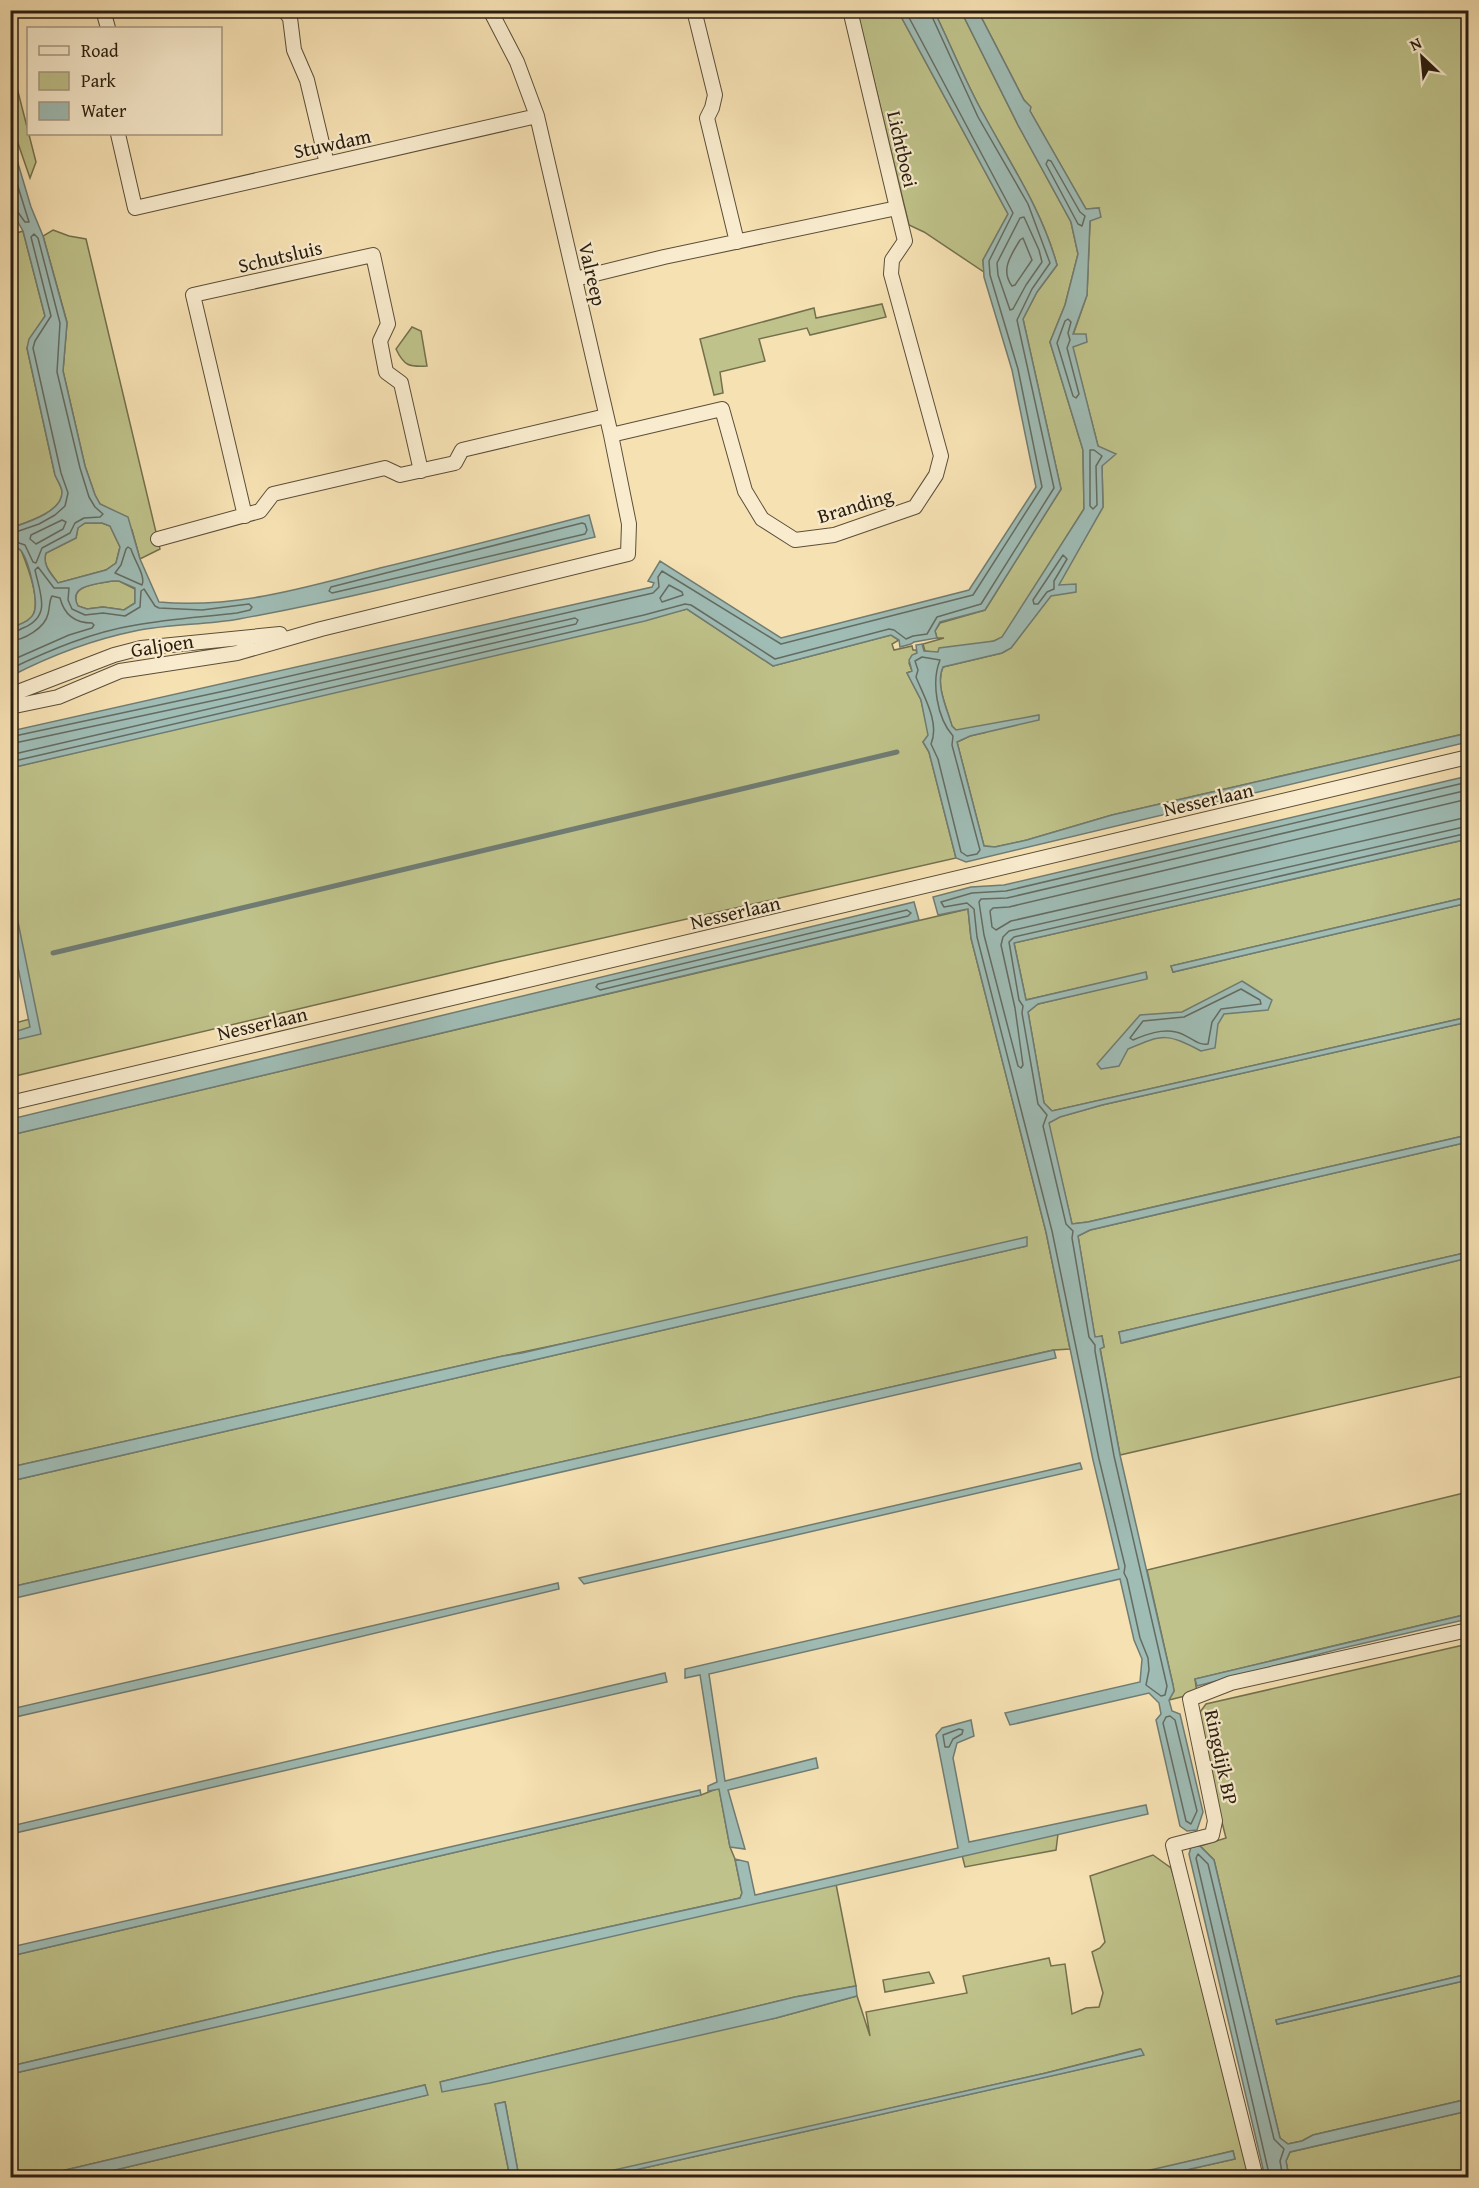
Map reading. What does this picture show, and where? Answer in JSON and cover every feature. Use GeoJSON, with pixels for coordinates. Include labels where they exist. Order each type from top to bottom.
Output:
{"type":"FeatureCollection","features":[{"type":"Feature","properties":{"kind":"street"},"geometry":{"type":"LineString","coordinates":[[103,10],[108,27]]}},
{"type":"Feature","properties":{"kind":"street"},"geometry":{"type":"LineString","coordinates":[[284,10],[290,18],[294,50],[307,80],[327,164]]}},
{"type":"Feature","properties":{"kind":"street","name":"Valreep"},"geometry":{"type":"LineString","coordinates":[[490,10],[517,62],[537,116],[611,435],[629,524],[628,554]]}},
{"type":"Feature","properties":{"kind":"street"},"geometry":{"type":"LineString","coordinates":[[694,10],[715,95],[707,118],[737,242]]}},
{"type":"Feature","properties":{"kind":"street","name":"Lichtboei"},"geometry":{"type":"LineString","coordinates":[[575,279],[897,208],[850,10]]}},
{"type":"Feature","properties":{"kind":"street","name":"Stuwdam"},"geometry":{"type":"LineString","coordinates":[[118,135],[135,208],[537,116]]}},
{"type":"Feature","properties":{"kind":"street","name":"Branding"},"geometry":{"type":"LineString","coordinates":[[611,435],[722,409],[745,491],[762,519],[795,540],[834,535],[915,507],[936,475],[941,456],[891,274],[892,260],[905,241],[897,208]]}},
{"type":"Feature","properties":{"kind":"street","name":"Schutsluis"},"geometry":{"type":"LineString","coordinates":[[245,516],[193,295],[373,255],[388,324],[380,341],[386,372],[401,383],[421,471]]}},
{"type":"Feature","properties":{"kind":"street"},"geometry":{"type":"LineString","coordinates":[[158,539],[260,511],[273,494],[386,468],[400,476],[455,463],[462,450],[606,416]]}},
{"type":"Feature","properties":{"kind":"street","name":"Galjoen"},"geometry":{"type":"LineString","coordinates":[[10,707],[57,697],[120,671],[237,653],[321,628],[628,554]]}},
{"type":"Feature","properties":{"kind":"street","name":"Galjoen"},"geometry":{"type":"LineString","coordinates":[[10,695],[114,655],[141,648],[226,641],[321,628]]}},
{"type":"Feature","properties":{"kind":"street","name":"Nesserlaan"},"geometry":{"type":"LineString","coordinates":[[10,1103],[1468,757]]}},
{"type":"Feature","properties":{"kind":"street","name":"Ringdijk BP"},"geometry":{"type":"LineString","coordinates":[[1256,2178],[1173,1845],[1212,1835],[1215,1821],[1190,1699],[1231,1683],[1468,1630]]}},
{"type":"Feature","properties":{"kind":"green space"},"geometry":{"type":"Polygon","coordinates":[[[857,11],[898,11],[1008,214],[983,260],[984,272],[924,232],[909,225],[857,11]]]}},
{"type":"Feature","properties":{"kind":"green space"},"geometry":{"type":"Polygon","coordinates":[[[934,11],[961,11],[1018,125],[1071,222],[1078,254],[1065,305],[1050,342],[1083,450],[1084,509],[1003,637],[939,653],[925,651],[923,644],[944,638],[937,638],[935,631],[940,623],[985,610],[1061,489],[1023,319],[1037,292],[1057,265],[1043,225],[964,77],[934,11]]]}},
{"type":"Feature","properties":{"kind":"green space"},"geometry":{"type":"Polygon","coordinates":[[[978,11],[1468,11],[1468,733],[1112,815],[1027,840],[995,847],[984,846],[957,742],[987,732],[956,730],[952,726],[941,688],[943,667],[1002,653],[1011,648],[1058,585],[1103,507],[1102,466],[1072,346],[1073,335],[1087,295],[1090,221],[1099,208],[1086,209],[1024,100],[978,11]]]}},
{"type":"Feature","properties":{"kind":"green space"},"geometry":{"type":"Polygon","coordinates":[[[10,71],[14,76],[27,135],[29,135],[36,162],[30,178],[11,123],[10,71]]]}},
{"type":"Feature","properties":{"kind":"green space"},"geometry":{"type":"Polygon","coordinates":[[[53,230],[86,239],[160,549],[140,559],[132,530],[111,510],[100,504],[85,466],[63,371],[67,322],[43,236],[53,230]]]}},
{"type":"Feature","properties":{"kind":"green space"},"geometry":{"type":"Polygon","coordinates":[[[23,231],[45,316],[27,348],[55,475],[62,492],[61,499],[50,511],[34,520],[11,528],[10,235],[23,231]]]}},
{"type":"Feature","properties":{"kind":"green space"},"geometry":{"type":"Polygon","coordinates":[[[882,304],[886,317],[810,335],[807,328],[759,339],[765,361],[720,372],[723,393],[714,395],[700,339],[814,308],[816,318],[882,304]]]}},
{"type":"Feature","properties":{"kind":"green space"},"geometry":{"type":"Polygon","coordinates":[[[412,327],[421,331],[427,366],[408,364],[396,349],[412,327]]]}},
{"type":"Feature","properties":{"kind":"green space"},"geometry":{"type":"Polygon","coordinates":[[[85,523],[102,523],[110,526],[120,547],[116,563],[106,570],[58,583],[46,565],[46,553],[76,538],[78,527],[85,523]]]}},
{"type":"Feature","properties":{"kind":"green space"},"geometry":{"type":"Polygon","coordinates":[[[11,544],[21,550],[27,565],[33,584],[35,604],[31,618],[11,629],[11,544]]]}},
{"type":"Feature","properties":{"kind":"green space"},"geometry":{"type":"Polygon","coordinates":[[[119,581],[135,589],[135,603],[124,610],[103,607],[87,609],[78,606],[76,599],[80,590],[119,581]]]}},
{"type":"Feature","properties":{"kind":"green space"},"geometry":{"type":"Polygon","coordinates":[[[687,609],[773,666],[891,635],[899,640],[892,644],[894,650],[912,646],[917,653],[909,663],[912,671],[907,673],[921,700],[929,735],[923,742],[929,752],[956,858],[501,961],[11,1077],[11,1024],[34,1018],[11,898],[10,768],[687,609]]]}},
{"type":"Feature","properties":{"kind":"green space"},"geometry":{"type":"Polygon","coordinates":[[[1468,839],[1468,897],[1171,966],[1173,972],[1468,903],[1468,1017],[1052,1111],[1044,1103],[1028,1012],[1038,1004],[1147,978],[1146,973],[1026,1000],[1014,943],[1468,839]]]}},
{"type":"Feature","properties":{"kind":"green space"},"geometry":{"type":"Polygon","coordinates":[[[968,909],[971,938],[1046,1232],[1070,1349],[1054,1350],[11,1587],[11,1481],[1027,1246],[503,1356],[11,1467],[10,1135],[968,909]]]}},
{"type":"Feature","properties":{"kind":"green space"},"geometry":{"type":"Polygon","coordinates":[[[1468,1022],[1468,1135],[1072,1224],[1048,1123],[1059,1117],[1102,1105],[1468,1022]]]}},
{"type":"Feature","properties":{"kind":"green space"},"geometry":{"type":"Polygon","coordinates":[[[1468,1142],[1468,1256],[1460,1254],[1119,1332],[1122,1343],[1468,1258],[1468,1375],[1120,1455],[1100,1348],[1104,1347],[1102,1336],[1095,1338],[1078,1236],[1090,1230],[1468,1142]]]}},
{"type":"Feature","properties":{"kind":"green space"},"geometry":{"type":"Polygon","coordinates":[[[1468,1492],[1468,1614],[1195,1679],[1197,1693],[1169,1700],[1174,1691],[1173,1685],[1147,1570],[1468,1492]]]}},
{"type":"Feature","properties":{"kind":"green space"},"geometry":{"type":"Polygon","coordinates":[[[1468,1644],[1468,1974],[1276,2020],[1277,2024],[1468,1980],[1468,2099],[1313,2135],[1302,2141],[1288,2144],[1280,2138],[1214,1860],[1200,1846],[1226,1838],[1197,1724],[1200,1712],[1206,1704],[1468,1644]]]}},
{"type":"Feature","properties":{"kind":"green space"},"geometry":{"type":"Polygon","coordinates":[[[719,1788],[730,1847],[735,1859],[742,1893],[740,1898],[494,1952],[11,2066],[10,1956],[701,1795],[719,1788]]]}},
{"type":"Feature","properties":{"kind":"green space"},"geometry":{"type":"Polygon","coordinates":[[[1058,1834],[1056,1850],[965,1867],[962,1855],[1058,1834]]]}},
{"type":"Feature","properties":{"kind":"green space"},"geometry":{"type":"Polygon","coordinates":[[[1153,1855],[1171,1868],[1193,1940],[1250,2177],[1155,2177],[1235,2159],[1233,2151],[1120,2178],[604,2177],[1143,2055],[1140,2049],[1046,2073],[583,2178],[519,2177],[505,2102],[495,2104],[510,2177],[86,2177],[427,2095],[425,2085],[36,2177],[11,2177],[10,2074],[836,1884],[856,1986],[795,1997],[440,2082],[776,2018],[857,1996],[870,2036],[866,2012],[967,1993],[963,1976],[1049,1958],[1051,1966],[1065,1964],[1072,2014],[1086,2008],[1099,2007],[1103,1993],[1092,1952],[1105,1942],[1090,1876],[1153,1855]]]}},
{"type":"Feature","properties":{"kind":"green space"},"geometry":{"type":"Polygon","coordinates":[[[929,1972],[934,1983],[885,1992],[883,1980],[929,1972]]]}},
{"type":"Feature","properties":{"kind":"green space"},"geometry":{"type":"Polygon","coordinates":[[[1468,2111],[1468,2177],[1289,2177],[1286,2161],[1290,2152],[1468,2111]]]}},
{"type":"Feature","properties":{"kind":"water"},"geometry":{"type":"Polygon","coordinates":[[[898,11],[934,11],[964,77],[1043,225],[1057,265],[1037,292],[1023,319],[1061,489],[985,610],[940,622],[935,631],[937,638],[900,647],[899,640],[891,635],[773,666],[687,609],[645,621],[11,768],[11,731],[652,587],[654,583],[648,581],[660,561],[781,638],[969,590],[1036,487],[1012,370],[984,277],[983,260],[1008,214],[898,11]]]}},
{"type":"Feature","properties":{"kind":"water"},"geometry":{"type":"Polygon","coordinates":[[[961,11],[978,11],[1024,100],[1031,107],[1030,111],[1086,209],[1099,208],[1101,217],[1090,221],[1087,295],[1073,334],[1086,334],[1087,342],[1073,347],[1098,446],[1116,454],[1102,466],[1103,507],[1059,585],[1076,584],[1076,592],[1051,596],[1011,648],[1002,653],[943,667],[940,681],[943,696],[952,726],[956,730],[1039,715],[1039,720],[970,736],[957,742],[984,846],[995,847],[1027,840],[1112,815],[1468,733],[1468,742],[966,862],[956,858],[929,752],[923,742],[928,735],[921,700],[907,673],[912,671],[909,660],[917,653],[916,645],[922,644],[924,651],[938,652],[939,648],[994,641],[1002,637],[1084,509],[1083,450],[1050,342],[1065,305],[1078,254],[1071,222],[1018,125],[961,11]]]}},
{"type":"Feature","properties":{"kind":"water"},"geometry":{"type":"Polygon","coordinates":[[[11,140],[31,207],[43,236],[67,323],[63,371],[85,466],[100,504],[128,517],[140,559],[159,602],[215,602],[271,595],[589,515],[595,537],[329,601],[226,621],[135,631],[71,649],[11,676],[11,629],[32,616],[35,600],[25,557],[11,544],[11,528],[34,520],[50,511],[61,499],[62,492],[55,475],[27,348],[29,339],[45,316],[23,231],[11,210],[11,140]],[[85,523],[78,528],[76,538],[46,553],[46,565],[58,583],[106,570],[116,563],[120,547],[110,526],[102,523],[85,523]],[[119,581],[80,590],[76,599],[78,606],[87,609],[103,607],[124,610],[135,603],[135,588],[119,581]]]}},
{"type":"Feature","properties":{"kind":"water"},"geometry":{"type":"Polygon","coordinates":[[[1468,776],[1468,839],[1014,943],[1026,1000],[1146,972],[1147,979],[1038,1004],[1028,1012],[1044,1103],[1052,1111],[1468,1017],[1468,1022],[1102,1105],[1060,1117],[1049,1123],[1072,1224],[1468,1135],[1468,1142],[1090,1230],[1078,1236],[1095,1337],[1102,1336],[1104,1347],[1100,1349],[1120,1455],[1173,1685],[1174,1691],[1169,1700],[1172,1711],[1180,1714],[1203,1812],[1197,1830],[1187,1831],[1180,1826],[1156,1720],[1161,1714],[1159,1703],[1149,1693],[1010,1725],[1005,1713],[1140,1682],[1142,1659],[1134,1640],[1120,1579],[709,1674],[725,1781],[816,1758],[818,1768],[728,1790],[745,1849],[730,1847],[719,1789],[708,1791],[708,1786],[717,1782],[700,1675],[685,1678],[685,1669],[1119,1569],[1093,1460],[1046,1232],[971,938],[968,909],[938,915],[933,897],[971,887],[1004,885],[1468,776]]]}},
{"type":"Feature","properties":{"kind":"water"},"geometry":{"type":"Polygon","coordinates":[[[11,888],[41,1034],[11,1041],[11,1033],[30,1027],[11,933],[11,888]]]}},
{"type":"Feature","properties":{"kind":"water"},"geometry":{"type":"Polygon","coordinates":[[[1468,897],[1468,903],[1173,972],[1171,966],[1468,897]]]}},
{"type":"Feature","properties":{"kind":"water"},"geometry":{"type":"Polygon","coordinates":[[[914,902],[919,920],[11,1135],[11,1119],[914,902]]]}},
{"type":"Feature","properties":{"kind":"water"},"geometry":{"type":"Polygon","coordinates":[[[1242,981],[1272,1000],[1268,1010],[1224,1014],[1218,1024],[1215,1048],[1201,1051],[1180,1041],[1158,1038],[1128,1049],[1119,1066],[1101,1069],[1097,1064],[1140,1015],[1182,1012],[1242,981]]]}},
{"type":"Feature","properties":{"kind":"water"},"geometry":{"type":"Polygon","coordinates":[[[1027,1237],[1027,1246],[11,1481],[11,1467],[1027,1237]]]}},
{"type":"Feature","properties":{"kind":"water"},"geometry":{"type":"Polygon","coordinates":[[[1460,1254],[1468,1258],[1121,1343],[1119,1332],[1460,1254]]]}},
{"type":"Feature","properties":{"kind":"water"},"geometry":{"type":"Polygon","coordinates":[[[1054,1350],[1056,1358],[11,1599],[11,1587],[1054,1350]]]}},
{"type":"Feature","properties":{"kind":"water"},"geometry":{"type":"Polygon","coordinates":[[[1080,1463],[1082,1469],[584,1584],[579,1578],[1080,1463]]]}},
{"type":"Feature","properties":{"kind":"water"},"geometry":{"type":"Polygon","coordinates":[[[558,1583],[559,1589],[11,1718],[11,1709],[558,1583]]]}},
{"type":"Feature","properties":{"kind":"water"},"geometry":{"type":"Polygon","coordinates":[[[1468,1614],[1468,1619],[1339,1649],[1197,1686],[1195,1679],[1468,1614]]]}},
{"type":"Feature","properties":{"kind":"water"},"geometry":{"type":"Polygon","coordinates":[[[665,1673],[667,1682],[11,1834],[11,1826],[665,1673]]]}},
{"type":"Feature","properties":{"kind":"water"},"geometry":{"type":"Polygon","coordinates":[[[971,1720],[974,1736],[957,1743],[953,1758],[969,1842],[1146,1805],[1148,1814],[11,2074],[11,2066],[494,1952],[740,1898],[742,1893],[735,1859],[748,1862],[755,1895],[958,1848],[936,1735],[942,1728],[971,1720]]]}},
{"type":"Feature","properties":{"kind":"water"},"geometry":{"type":"Polygon","coordinates":[[[700,1790],[701,1795],[11,1956],[11,1947],[700,1790]]]}},
{"type":"Feature","properties":{"kind":"water"},"geometry":{"type":"Polygon","coordinates":[[[1200,1846],[1214,1860],[1280,2138],[1288,2144],[1302,2141],[1313,2135],[1468,2099],[1468,2111],[1290,2152],[1286,2161],[1289,2177],[1265,2177],[1189,1854],[1191,1847],[1200,1846]]]}},
{"type":"Feature","properties":{"kind":"water"},"geometry":{"type":"Polygon","coordinates":[[[1468,1974],[1468,1980],[1277,2024],[1276,2020],[1468,1974]]]}},
{"type":"Feature","properties":{"kind":"water"},"geometry":{"type":"Polygon","coordinates":[[[856,1986],[857,1996],[776,2018],[442,2092],[440,2082],[795,1997],[856,1986]]]}},
{"type":"Feature","properties":{"kind":"water"},"geometry":{"type":"Polygon","coordinates":[[[1141,2049],[1144,2055],[604,2177],[583,2177],[1046,2073],[1141,2049]]]}},
{"type":"Feature","properties":{"kind":"water"},"geometry":{"type":"Polygon","coordinates":[[[425,2085],[428,2095],[86,2177],[36,2177],[425,2085]]]}},
{"type":"Feature","properties":{"kind":"water"},"geometry":{"type":"Polygon","coordinates":[[[505,2102],[519,2177],[510,2177],[495,2104],[505,2102]]]}},
{"type":"Feature","properties":{"kind":"water"},"geometry":{"type":"Polygon","coordinates":[[[1233,2151],[1235,2159],[1155,2177],[1120,2177],[1233,2151]]]}},
{"type":"Feature","properties":{"kind":"waterway"},"geometry":{"type":"LineString","coordinates":[[53,953],[897,752]]}}]}
